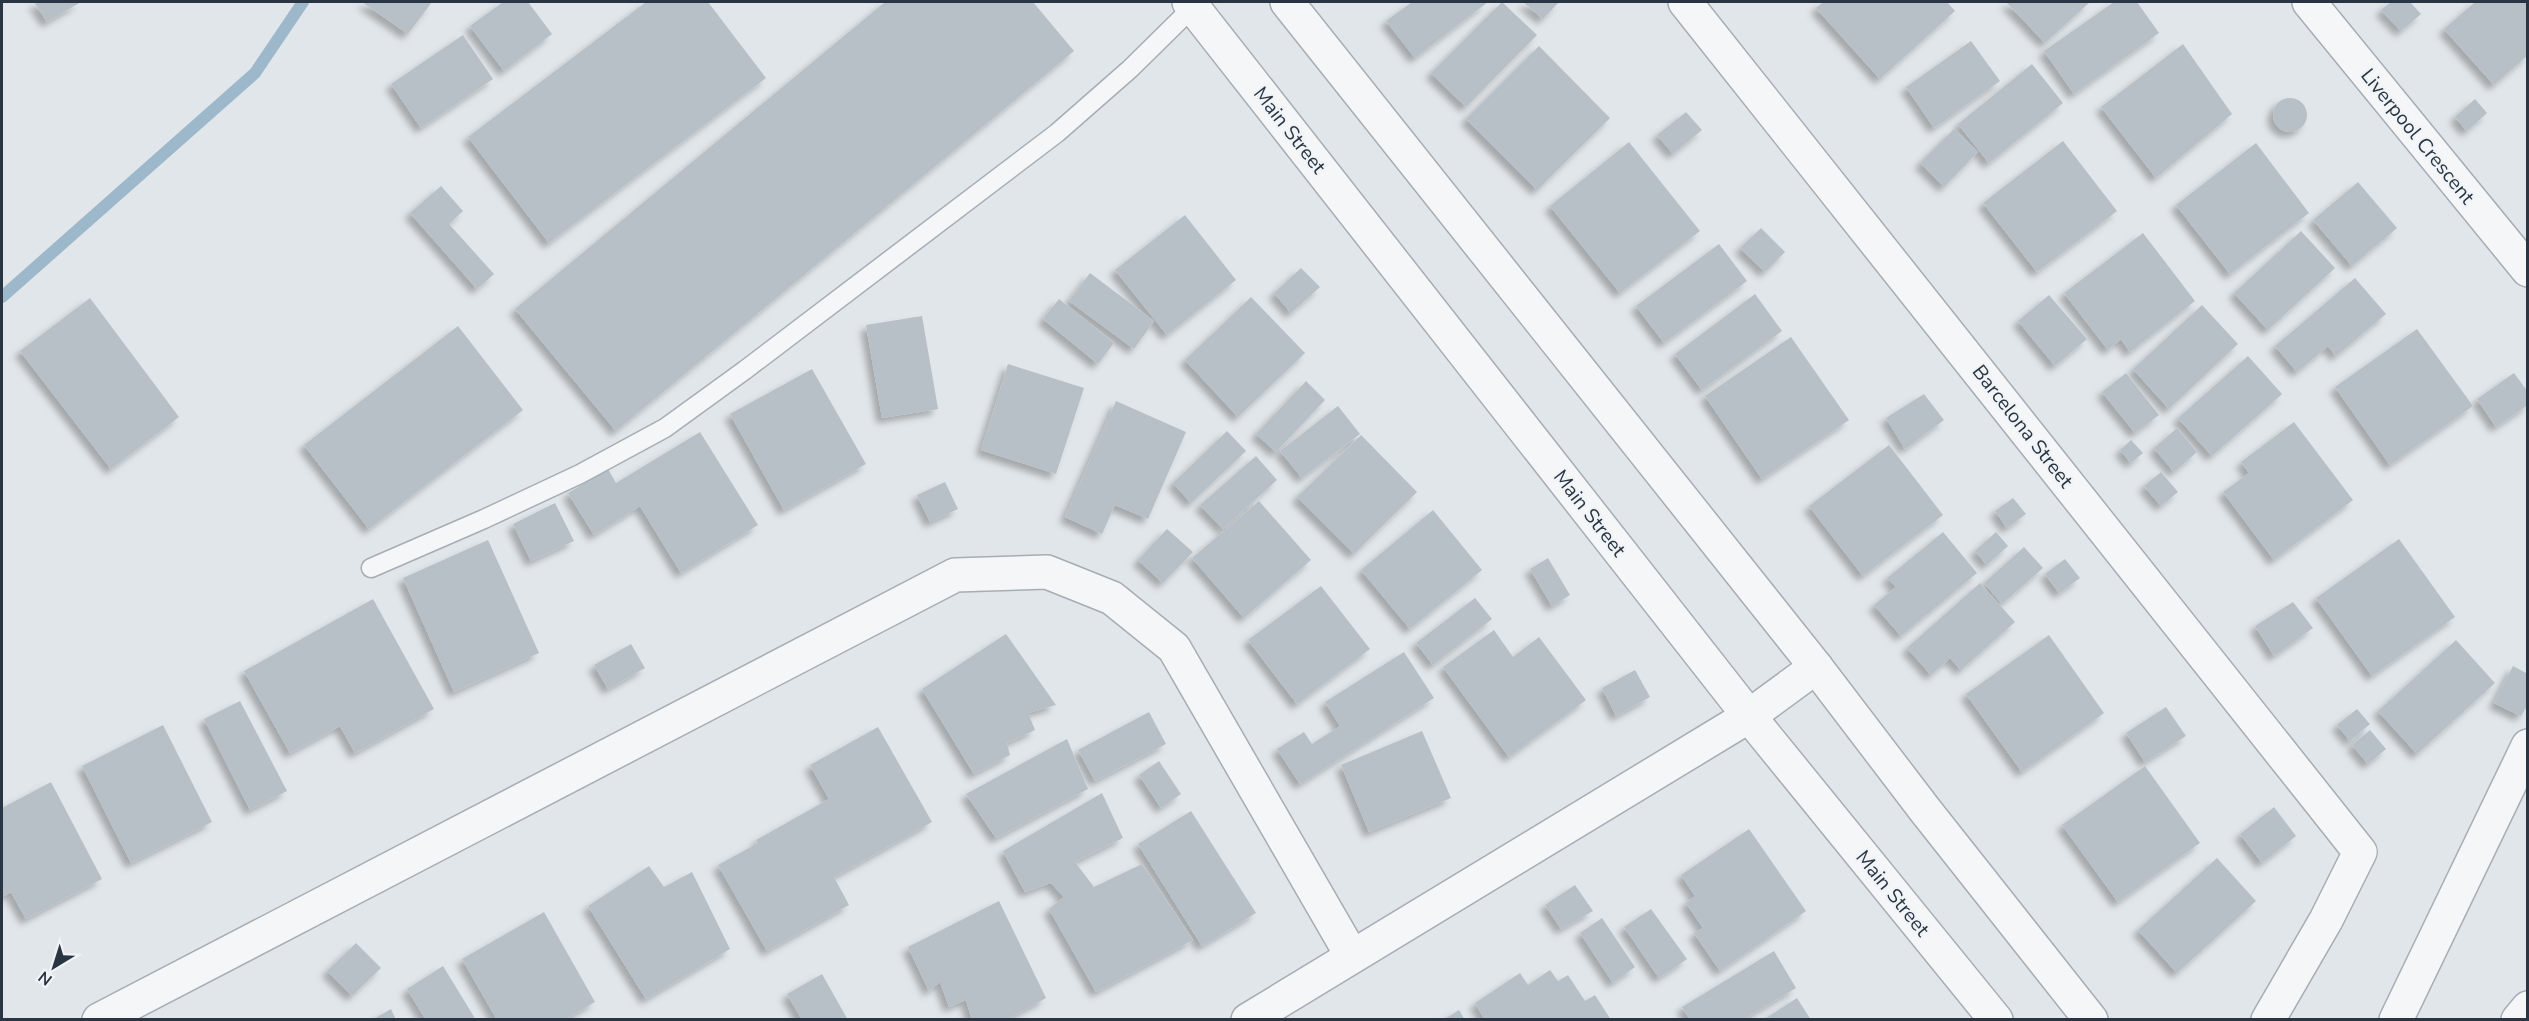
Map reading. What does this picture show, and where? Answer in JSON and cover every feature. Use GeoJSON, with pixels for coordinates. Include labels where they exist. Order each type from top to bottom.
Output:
{"type":"FeatureCollection","features":[{"type":"Feature","properties":{"kind":"street"},"geometry":{"type":"LineString","coordinates":[[1287,2],[1816,667],[1925,810],[2091,1020]]}},
{"type":"Feature","properties":{"kind":"street","name":"Barcelona Street"},"geometry":{"type":"LineString","coordinates":[[1685,2],[2360,852],[2326,920],[2268,1020]]}},
{"type":"Feature","properties":{"kind":"street","name":"Liverpool Crescent"},"geometry":{"type":"LineString","coordinates":[[2309,2],[2528,270]]}},
{"type":"Feature","properties":{"kind":"street","name":"Main Street"},"geometry":{"type":"LineString","coordinates":[[1191,4],[1749,716],[1996,1020]]}},
{"type":"Feature","properties":{"kind":"street"},"geometry":{"type":"LineString","coordinates":[[99,1020],[955,575],[1047,572],[1112,598],[1174,648],[1352,956]]}},
{"type":"Feature","properties":{"kind":"street"},"geometry":{"type":"LineString","coordinates":[[1248,1020],[1749,716],[1816,667]]}},
{"type":"Feature","properties":{"kind":"street"},"geometry":{"type":"LineString","coordinates":[[2396,1020],[2517,783],[2528,746]]}},
{"type":"Feature","properties":{"kind":"street"},"geometry":{"type":"LineString","coordinates":[[2518,1020],[2528,1008]]}},
{"type":"Feature","properties":{"kind":"lane"},"geometry":{"type":"LineString","coordinates":[[371,568],[580,474],[664,428],[745,370],[1057,133],[1130,69],[1191,4]]}},
{"type":"Feature","properties":{"kind":"building"},"geometry":{"type":"Polygon","coordinates":[[[34,2],[81,2],[47,22],[34,2]]]}},
{"type":"Feature","properties":{"kind":"building"},"geometry":{"type":"Polygon","coordinates":[[[362,2],[432,2],[408,34],[362,2]]]}},
{"type":"Feature","properties":{"kind":"building"},"geometry":{"type":"Polygon","coordinates":[[[503,2],[528,2],[552,34],[504,71],[470,26],[503,2]]]}},
{"type":"Feature","properties":{"kind":"building"},"geometry":{"type":"Polygon","coordinates":[[[646,2],[708,2],[766,78],[549,243],[468,137],[646,2]]]}},
{"type":"Feature","properties":{"kind":"building"},"geometry":{"type":"Polygon","coordinates":[[[885,2],[1033,2],[1074,51],[616,431],[515,309],[885,2]]]}},
{"type":"Feature","properties":{"kind":"building"},"geometry":{"type":"Polygon","coordinates":[[[1412,2],[1488,2],[1415,58],[1386,21],[1412,2]]]}},
{"type":"Feature","properties":{"kind":"building"},"geometry":{"type":"Polygon","coordinates":[[[1502,2],[1537,35],[1466,107],[1431,73],[1502,2]]]}},
{"type":"Feature","properties":{"kind":"building"},"geometry":{"type":"Polygon","coordinates":[[[1523,2],[1559,2],[1543,19],[1523,2]]]}},
{"type":"Feature","properties":{"kind":"building"},"geometry":{"type":"Polygon","coordinates":[[[1823,2],[1947,2],[1955,11],[1880,79],[1816,8],[1823,2]]]}},
{"type":"Feature","properties":{"kind":"building"},"geometry":{"type":"Polygon","coordinates":[[[2006,2],[2090,2],[2045,43],[2006,2]]]}},
{"type":"Feature","properties":{"kind":"building"},"geometry":{"type":"Polygon","coordinates":[[[2114,2],[2137,2],[2159,33],[2074,94],[2044,51],[2114,2]]]}},
{"type":"Feature","properties":{"kind":"building"},"geometry":{"type":"Polygon","coordinates":[[[2391,2],[2410,2],[2421,14],[2401,31],[2381,10],[2391,2]]]}},
{"type":"Feature","properties":{"kind":"building"},"geometry":{"type":"Polygon","coordinates":[[[2475,2],[2528,2],[2528,55],[2494,85],[2444,29],[2475,2]]]}},
{"type":"Feature","properties":{"kind":"building"},"geometry":{"type":"Polygon","coordinates":[[[463,35],[493,79],[421,128],[391,84],[463,35]]]}},
{"type":"Feature","properties":{"kind":"building"},"geometry":{"type":"Polygon","coordinates":[[[1971,41],[2000,81],[1934,128],[1906,87],[1971,41]]]}},
{"type":"Feature","properties":{"kind":"building"},"geometry":{"type":"Polygon","coordinates":[[[2183,44],[2232,114],[2156,178],[2101,107],[2183,44]]]}},
{"type":"Feature","properties":{"kind":"building"},"geometry":{"type":"Polygon","coordinates":[[[1539,46],[1610,118],[1537,190],[1466,119],[1539,46]]]}},
{"type":"Feature","properties":{"kind":"building"},"geometry":{"type":"Polygon","coordinates":[[[2032,64],[2063,103],[1989,163],[1958,124],[2032,64]]]}},
{"type":"Feature","properties":{"kind":"building"},"geometry":{"type":"Polygon","coordinates":[[[2290,98],[2302,103],[2307,115],[2302,127],[2290,132],[2278,127],[2273,115],[2278,103],[2290,98]]]}},
{"type":"Feature","properties":{"kind":"building"},"geometry":{"type":"Polygon","coordinates":[[[2475,99],[2487,113],[2467,131],[2455,117],[2475,99]]]}},
{"type":"Feature","properties":{"kind":"building"},"geometry":{"type":"Polygon","coordinates":[[[1686,112],[1702,130],[1673,154],[1657,135],[1686,112]]]}},
{"type":"Feature","properties":{"kind":"building"},"geometry":{"type":"Polygon","coordinates":[[[1954,129],[1978,152],[1944,187],[1920,163],[1954,129]]]}},
{"type":"Feature","properties":{"kind":"building"},"geometry":{"type":"Polygon","coordinates":[[[2063,141],[2117,211],[2037,272],[1983,203],[2063,141]]]}},
{"type":"Feature","properties":{"kind":"building"},"geometry":{"type":"Polygon","coordinates":[[[1629,142],[1700,231],[1620,293],[1550,206],[1629,142]]]}},
{"type":"Feature","properties":{"kind":"building"},"geometry":{"type":"Polygon","coordinates":[[[2256,143],[2309,213],[2230,274],[2176,205],[2256,143]]]}},
{"type":"Feature","properties":{"kind":"building"},"geometry":{"type":"Polygon","coordinates":[[[2358,182],[2397,228],[2352,266],[2313,220],[2358,182]]]}},
{"type":"Feature","properties":{"kind":"building"},"geometry":{"type":"Polygon","coordinates":[[[441,186],[463,211],[449,224],[494,274],[477,289],[410,213],[441,186]]]}},
{"type":"Feature","properties":{"kind":"building"},"geometry":{"type":"Polygon","coordinates":[[[1185,215],[1236,280],[1167,335],[1115,270],[1185,215]]]}},
{"type":"Feature","properties":{"kind":"building"},"geometry":{"type":"Polygon","coordinates":[[[1761,228],[1785,252],[1765,272],[1740,248],[1761,228]]]}},
{"type":"Feature","properties":{"kind":"building"},"geometry":{"type":"Polygon","coordinates":[[[2301,231],[2335,268],[2268,330],[2234,293],[2301,231]]]}},
{"type":"Feature","properties":{"kind":"building"},"geometry":{"type":"Polygon","coordinates":[[[2143,233],[2195,301],[2130,352],[2121,339],[2108,350],[2064,293],[2143,233]]]}},
{"type":"Feature","properties":{"kind":"building"},"geometry":{"type":"Polygon","coordinates":[[[1719,244],[1747,281],[1664,343],[1636,306],[1719,244]]]}},
{"type":"Feature","properties":{"kind":"building"},"geometry":{"type":"Polygon","coordinates":[[[1301,268],[1320,287],[1291,313],[1274,293],[1301,268]]]}},
{"type":"Feature","properties":{"kind":"building"},"geometry":{"type":"Polygon","coordinates":[[[1090,273],[1154,321],[1134,349],[1069,301],[1090,273]]]}},
{"type":"Feature","properties":{"kind":"building"},"geometry":{"type":"Polygon","coordinates":[[[2355,278],[2386,314],[2336,356],[2328,346],[2297,372],[2275,346],[2355,278]]]}},
{"type":"Feature","properties":{"kind":"building"},"geometry":{"type":"Polygon","coordinates":[[[1755,294],[1782,331],[1702,390],[1675,354],[1755,294]]]}},
{"type":"Feature","properties":{"kind":"building"},"geometry":{"type":"Polygon","coordinates":[[[2049,295],[2087,339],[2055,366],[2018,321],[2049,295]]]}},
{"type":"Feature","properties":{"kind":"building"},"geometry":{"type":"Polygon","coordinates":[[[1251,297],[1305,353],[1238,417],[1185,360],[1251,297]]]}},
{"type":"Feature","properties":{"kind":"building"},"geometry":{"type":"Polygon","coordinates":[[[90,298],[179,417],[111,469],[20,351],[90,298]]]}},
{"type":"Feature","properties":{"kind":"building"},"geometry":{"type":"Polygon","coordinates":[[[1059,299],[1114,343],[1098,364],[1043,319],[1059,299]]]}},
{"type":"Feature","properties":{"kind":"building"},"geometry":{"type":"Polygon","coordinates":[[[2202,305],[2238,344],[2169,409],[2133,369],[2202,305]]]}},
{"type":"Feature","properties":{"kind":"building"},"geometry":{"type":"Polygon","coordinates":[[[922,316],[938,409],[882,418],[866,325],[922,316]]]}},
{"type":"Feature","properties":{"kind":"building"},"geometry":{"type":"Polygon","coordinates":[[[458,326],[523,410],[369,529],[304,445],[458,326]]]}},
{"type":"Feature","properties":{"kind":"building"},"geometry":{"type":"Polygon","coordinates":[[[2417,329],[2473,406],[2390,465],[2335,387],[2417,329]]]}},
{"type":"Feature","properties":{"kind":"building"},"geometry":{"type":"Polygon","coordinates":[[[1791,337],[1849,420],[1762,479],[1705,396],[1791,337]]]}},
{"type":"Feature","properties":{"kind":"building"},"geometry":{"type":"Polygon","coordinates":[[[2248,356],[2282,394],[2212,456],[2178,418],[2248,356]]]}},
{"type":"Feature","properties":{"kind":"building"},"geometry":{"type":"Polygon","coordinates":[[[1008,364],[1084,388],[1056,474],[981,450],[1008,364]]]}},
{"type":"Feature","properties":{"kind":"building"},"geometry":{"type":"Polygon","coordinates":[[[812,369],[866,464],[784,510],[730,414],[812,369]]]}},
{"type":"Feature","properties":{"kind":"building"},"geometry":{"type":"Polygon","coordinates":[[[2126,373],[2159,415],[2135,433],[2102,392],[2126,373]]]}},
{"type":"Feature","properties":{"kind":"building"},"geometry":{"type":"Polygon","coordinates":[[[2514,373],[2528,392],[2528,405],[2496,427],[2477,399],[2514,373]]]}},
{"type":"Feature","properties":{"kind":"building"},"geometry":{"type":"Polygon","coordinates":[[[1306,381],[1325,400],[1276,452],[1256,434],[1306,381]]]}},
{"type":"Feature","properties":{"kind":"building"},"geometry":{"type":"Polygon","coordinates":[[[1924,394],[1944,420],[1905,449],[1886,418],[1924,394]]]}},
{"type":"Feature","properties":{"kind":"building"},"geometry":{"type":"Polygon","coordinates":[[[1116,401],[1186,432],[1148,519],[1115,505],[1102,534],[1065,517],[1116,401]]]}},
{"type":"Feature","properties":{"kind":"building"},"geometry":{"type":"Polygon","coordinates":[[[1338,406],[1360,434],[1302,478],[1280,451],[1338,406]]]}},
{"type":"Feature","properties":{"kind":"building"},"geometry":{"type":"Polygon","coordinates":[[[2294,422],[2353,500],[2274,560],[2223,492],[2249,473],[2241,462],[2294,422]]]}},
{"type":"Feature","properties":{"kind":"building"},"geometry":{"type":"Polygon","coordinates":[[[2177,428],[2197,452],[2174,472],[2154,448],[2177,428]]]}},
{"type":"Feature","properties":{"kind":"building"},"geometry":{"type":"Polygon","coordinates":[[[1227,431],[1246,451],[1191,503],[1173,483],[1227,431]]]}},
{"type":"Feature","properties":{"kind":"building"},"geometry":{"type":"Polygon","coordinates":[[[700,432],[758,525],[681,573],[640,506],[594,535],[568,493],[608,469],[616,483],[700,432]]]}},
{"type":"Feature","properties":{"kind":"building"},"geometry":{"type":"Polygon","coordinates":[[[1361,435],[1417,492],[1354,554],[1297,497],[1361,435]]]}},
{"type":"Feature","properties":{"kind":"building"},"geometry":{"type":"Polygon","coordinates":[[[2131,440],[2143,453],[2131,463],[2120,450],[2131,440]]]}},
{"type":"Feature","properties":{"kind":"building"},"geometry":{"type":"Polygon","coordinates":[[[1889,445],[1943,515],[1863,576],[1809,506],[1889,445]]]}},
{"type":"Feature","properties":{"kind":"building"},"geometry":{"type":"Polygon","coordinates":[[[1256,456],[1277,480],[1223,529],[1200,505],[1256,456]]]}},
{"type":"Feature","properties":{"kind":"building"},"geometry":{"type":"Polygon","coordinates":[[[2161,472],[2178,492],[2161,506],[2144,486],[2161,472]]]}},
{"type":"Feature","properties":{"kind":"building"},"geometry":{"type":"Polygon","coordinates":[[[945,482],[958,509],[930,522],[917,495],[945,482]]]}},
{"type":"Feature","properties":{"kind":"building"},"geometry":{"type":"Polygon","coordinates":[[[2013,498],[2026,514],[2007,528],[1995,511],[2013,498]]]}},
{"type":"Feature","properties":{"kind":"building"},"geometry":{"type":"Polygon","coordinates":[[[1259,501],[1311,560],[1244,618],[1192,558],[1259,501]]]}},
{"type":"Feature","properties":{"kind":"building"},"geometry":{"type":"Polygon","coordinates":[[[555,503],[574,541],[531,561],[513,524],[555,503]]]}},
{"type":"Feature","properties":{"kind":"building"},"geometry":{"type":"Polygon","coordinates":[[[1433,510],[1482,570],[1410,629],[1361,570],[1433,510]]]}},
{"type":"Feature","properties":{"kind":"building"},"geometry":{"type":"Polygon","coordinates":[[[1167,529],[1193,552],[1163,583],[1138,560],[1167,529]]]}},
{"type":"Feature","properties":{"kind":"building"},"geometry":{"type":"Polygon","coordinates":[[[1943,532],[1977,573],[1901,636],[1874,605],[1896,587],[1887,578],[1943,532]]]}},
{"type":"Feature","properties":{"kind":"building"},"geometry":{"type":"Polygon","coordinates":[[[1996,532],[2008,546],[1987,565],[1975,551],[1996,532]]]}},
{"type":"Feature","properties":{"kind":"building"},"geometry":{"type":"Polygon","coordinates":[[[2399,539],[2455,617],[2372,676],[2316,598],[2399,539]]]}},
{"type":"Feature","properties":{"kind":"building"},"geometry":{"type":"Polygon","coordinates":[[[488,540],[539,653],[454,692],[403,578],[488,540]]]}},
{"type":"Feature","properties":{"kind":"building"},"geometry":{"type":"Polygon","coordinates":[[[2024,547],[2043,568],[2002,604],[1984,583],[2024,547]]]}},
{"type":"Feature","properties":{"kind":"building"},"geometry":{"type":"Polygon","coordinates":[[[1548,558],[1570,595],[1552,606],[1530,569],[1548,558]]]}},
{"type":"Feature","properties":{"kind":"building"},"geometry":{"type":"Polygon","coordinates":[[[2065,559],[2080,578],[2059,593],[2045,574],[2065,559]]]}},
{"type":"Feature","properties":{"kind":"building"},"geometry":{"type":"Polygon","coordinates":[[[1980,583],[2015,622],[1961,670],[1950,658],[1931,675],[1907,648],[1980,583]]]}},
{"type":"Feature","properties":{"kind":"building"},"geometry":{"type":"Polygon","coordinates":[[[1321,586],[1370,649],[1297,704],[1248,640],[1321,586]]]}},
{"type":"Feature","properties":{"kind":"building"},"geometry":{"type":"Polygon","coordinates":[[[1475,598],[1492,619],[1433,665],[1416,643],[1475,598]]]}},
{"type":"Feature","properties":{"kind":"building"},"geometry":{"type":"Polygon","coordinates":[[[373,599],[434,709],[355,753],[340,726],[290,753],[244,671],[373,599]]]}},
{"type":"Feature","properties":{"kind":"building"},"geometry":{"type":"Polygon","coordinates":[[[2293,602],[2313,628],[2274,656],[2255,626],[2293,602]]]}},
{"type":"Feature","properties":{"kind":"building"},"geometry":{"type":"Polygon","coordinates":[[[1494,630],[1513,657],[1539,637],[1586,700],[1509,757],[1443,667],[1494,630]]]}},
{"type":"Feature","properties":{"kind":"building"},"geometry":{"type":"Polygon","coordinates":[[[1006,634],[1056,705],[1028,713],[1035,730],[1007,743],[1010,755],[974,774],[922,689],[1006,634]]]}},
{"type":"Feature","properties":{"kind":"building"},"geometry":{"type":"Polygon","coordinates":[[[2049,635],[2104,713],[2022,772],[1966,694],[2049,635]]]}},
{"type":"Feature","properties":{"kind":"building"},"geometry":{"type":"Polygon","coordinates":[[[2456,640],[2495,683],[2417,754],[2378,711],[2456,640]]]}},
{"type":"Feature","properties":{"kind":"building"},"geometry":{"type":"Polygon","coordinates":[[[631,644],[645,668],[608,689],[594,665],[631,644]]]}},
{"type":"Feature","properties":{"kind":"building"},"geometry":{"type":"Polygon","coordinates":[[[1404,652],[1434,698],[1300,784],[1277,749],[1304,732],[1312,744],[1340,726],[1325,702],[1404,652]]]}},
{"type":"Feature","properties":{"kind":"building"},"geometry":{"type":"Polygon","coordinates":[[[2513,666],[2528,674],[2528,704],[2521,716],[2494,703],[2513,666]]]}},
{"type":"Feature","properties":{"kind":"building"},"geometry":{"type":"Polygon","coordinates":[[[1635,670],[1650,697],[1616,716],[1602,688],[1635,670]]]}},
{"type":"Feature","properties":{"kind":"building"},"geometry":{"type":"Polygon","coordinates":[[[240,701],[287,791],[250,810],[204,719],[240,701]]]}},
{"type":"Feature","properties":{"kind":"building"},"geometry":{"type":"Polygon","coordinates":[[[2166,707],[2186,736],[2145,762],[2126,733],[2166,707]]]}},
{"type":"Feature","properties":{"kind":"building"},"geometry":{"type":"Polygon","coordinates":[[[2357,709],[2370,724],[2350,741],[2337,725],[2357,709]]]}},
{"type":"Feature","properties":{"kind":"building"},"geometry":{"type":"Polygon","coordinates":[[[1149,712],[1166,744],[1095,781],[1078,750],[1149,712]]]}},
{"type":"Feature","properties":{"kind":"building"},"geometry":{"type":"Polygon","coordinates":[[[163,725],[212,822],[131,863],[82,766],[163,725]]]}},
{"type":"Feature","properties":{"kind":"building"},"geometry":{"type":"Polygon","coordinates":[[[878,727],[932,822],[834,877],[849,905],[767,951],[718,865],[758,843],[756,840],[829,799],[810,765],[878,727]]]}},
{"type":"Feature","properties":{"kind":"building"},"geometry":{"type":"Polygon","coordinates":[[[2370,730],[2386,749],[2368,764],[2352,745],[2370,730]]]}},
{"type":"Feature","properties":{"kind":"building"},"geometry":{"type":"Polygon","coordinates":[[[1422,731],[1451,798],[1369,832],[1341,765],[1422,731]]]}},
{"type":"Feature","properties":{"kind":"building"},"geometry":{"type":"Polygon","coordinates":[[[1067,739],[1088,789],[996,838],[966,794],[1067,739]]]}},
{"type":"Feature","properties":{"kind":"building"},"geometry":{"type":"Polygon","coordinates":[[[1159,761],[1181,794],[1161,808],[1139,775],[1159,761]]]}},
{"type":"Feature","properties":{"kind":"building"},"geometry":{"type":"Polygon","coordinates":[[[2145,766],[2200,843],[2118,902],[2062,825],[2145,766]]]}},
{"type":"Feature","properties":{"kind":"building"},"geometry":{"type":"Polygon","coordinates":[[[51,782],[102,879],[26,919],[11,892],[2,897],[2,808],[51,782]]]}},
{"type":"Feature","properties":{"kind":"building"},"geometry":{"type":"Polygon","coordinates":[[[1102,793],[1123,838],[1075,862],[1094,887],[1142,864],[1193,940],[1096,992],[1049,909],[1064,897],[1051,883],[1025,892],[1003,851],[1102,793]]]}},
{"type":"Feature","properties":{"kind":"building"},"geometry":{"type":"Polygon","coordinates":[[[2274,807],[2296,836],[2262,863],[2240,834],[2274,807]]]}},
{"type":"Feature","properties":{"kind":"building"},"geometry":{"type":"Polygon","coordinates":[[[1191,811],[1256,913],[1202,946],[1138,844],[1191,811]]]}},
{"type":"Feature","properties":{"kind":"building"},"geometry":{"type":"Polygon","coordinates":[[[1749,829],[1806,911],[1720,971],[1694,933],[1703,928],[1686,903],[1695,896],[1681,875],[1749,829]]]}},
{"type":"Feature","properties":{"kind":"building"},"geometry":{"type":"Polygon","coordinates":[[[2217,858],[2256,901],[2177,973],[2138,930],[2217,858]]]}},
{"type":"Feature","properties":{"kind":"building"},"geometry":{"type":"Polygon","coordinates":[[[649,866],[664,887],[692,872],[730,949],[646,999],[588,906],[649,866]]]}},
{"type":"Feature","properties":{"kind":"building"},"geometry":{"type":"Polygon","coordinates":[[[1575,885],[1593,911],[1561,929],[1545,905],[1575,885]]]}},
{"type":"Feature","properties":{"kind":"building"},"geometry":{"type":"Polygon","coordinates":[[[999,901],[1046,998],[1006,1020],[972,1020],[966,1000],[949,1007],[940,982],[929,991],[908,947],[999,901]]]}},
{"type":"Feature","properties":{"kind":"building"},"geometry":{"type":"Polygon","coordinates":[[[1651,909],[1687,959],[1659,978],[1624,927],[1651,909]]]}},
{"type":"Feature","properties":{"kind":"building"},"geometry":{"type":"Polygon","coordinates":[[[544,912],[595,1002],[564,1020],[497,1020],[462,959],[544,912]]]}},
{"type":"Feature","properties":{"kind":"building"},"geometry":{"type":"Polygon","coordinates":[[[1602,918],[1635,967],[1613,983],[1580,933],[1602,918]]]}},
{"type":"Feature","properties":{"kind":"building"},"geometry":{"type":"Polygon","coordinates":[[[356,943],[381,968],[352,996],[327,971],[356,943]]]}},
{"type":"Feature","properties":{"kind":"building"},"geometry":{"type":"Polygon","coordinates":[[[1774,951],[1796,988],[1742,1020],[1690,1020],[1682,1007],[1774,951]]]}},
{"type":"Feature","properties":{"kind":"building"},"geometry":{"type":"Polygon","coordinates":[[[443,966],[476,1020],[426,1020],[407,989],[443,966]]]}},
{"type":"Feature","properties":{"kind":"building"},"geometry":{"type":"Polygon","coordinates":[[[1550,970],[1558,981],[1568,975],[1585,1001],[1595,995],[1611,1020],[1485,1020],[1475,1003],[1520,973],[1528,985],[1550,970]]]}},
{"type":"Feature","properties":{"kind":"building"},"geometry":{"type":"Polygon","coordinates":[[[822,974],[848,1020],[802,1020],[787,994],[822,974]]]}},
{"type":"Feature","properties":{"kind":"building"},"geometry":{"type":"Polygon","coordinates":[[[1797,998],[1811,1020],[1763,1020],[1797,998]]]}},
{"type":"Feature","properties":{"kind":"building"},"geometry":{"type":"Polygon","coordinates":[[[391,1009],[396,1020],[372,1020],[391,1009]]]}},
{"type":"Feature","properties":{"kind":"building"},"geometry":{"type":"Polygon","coordinates":[[[1459,1010],[1465,1020],[1443,1020],[1459,1010]]]}},
{"type":"Feature","properties":{"kind":"waterway"},"geometry":{"type":"LineString","coordinates":[[2,297],[255,73],[303,2]]}}]}
